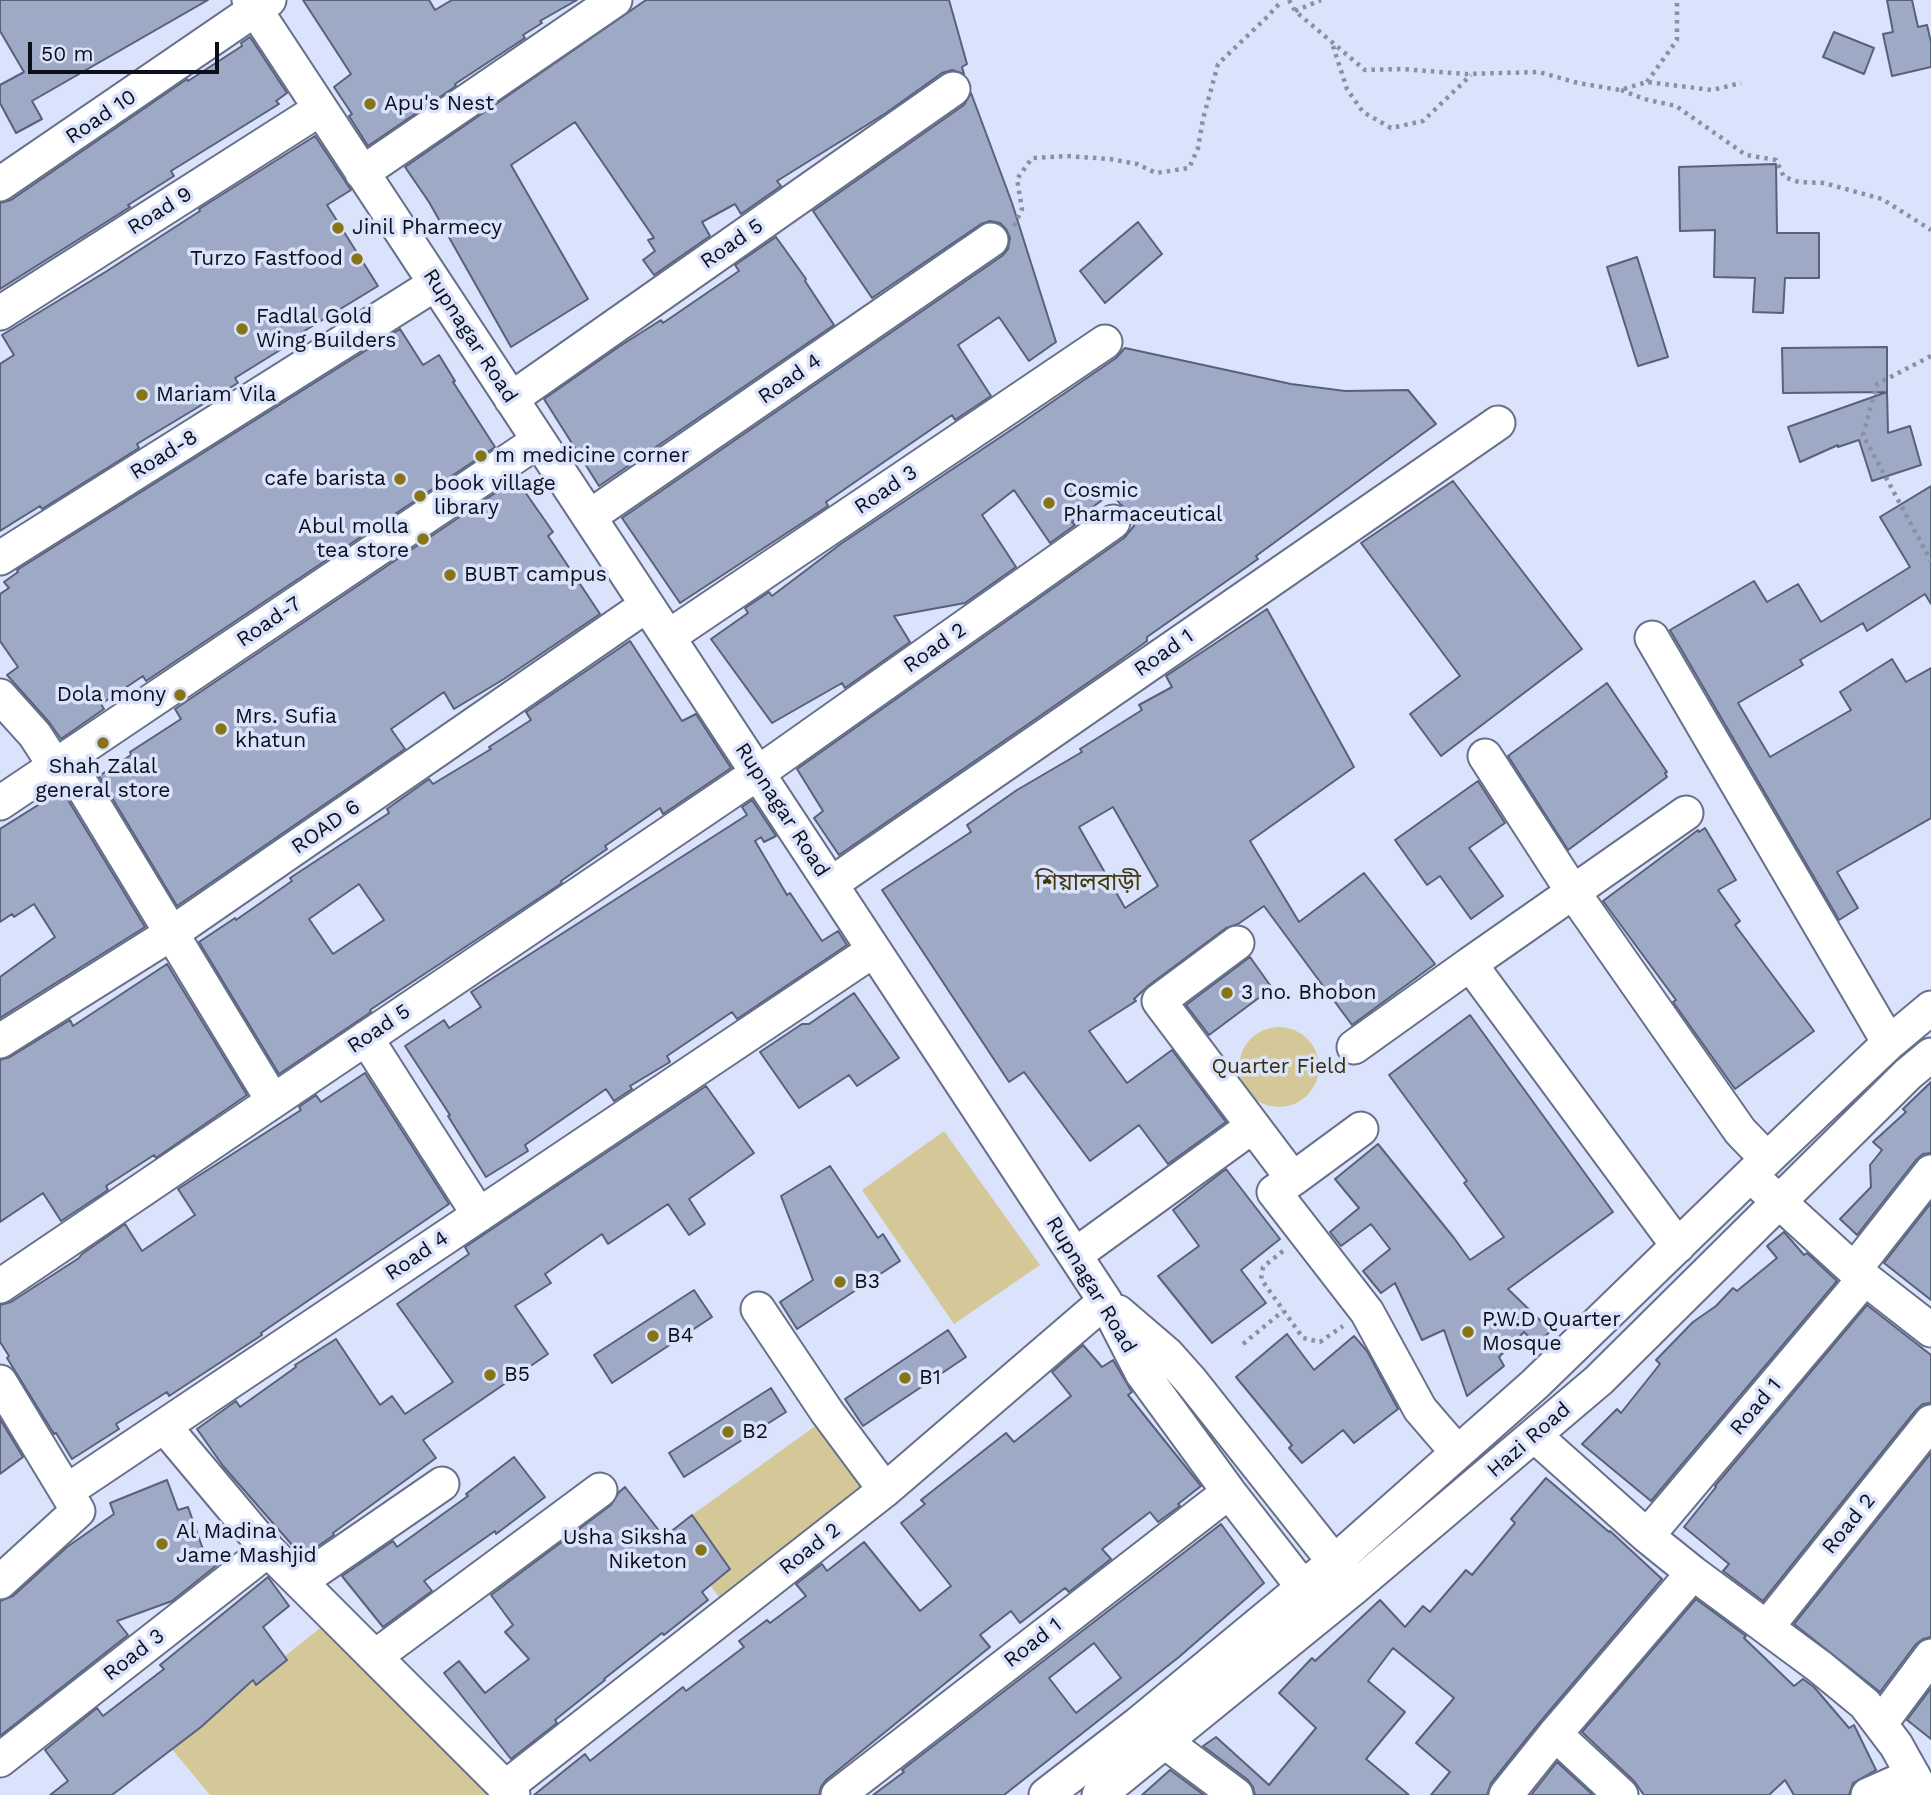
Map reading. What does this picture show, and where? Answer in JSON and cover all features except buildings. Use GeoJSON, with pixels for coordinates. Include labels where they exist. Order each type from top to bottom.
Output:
{"type":"FeatureCollection","features":[{"type":"Feature","properties":{"kind":"street"},"geometry":{"type":"LineString","coordinates":[[362,173],[615,0]]}},
{"type":"Feature","properties":{"kind":"street","name":"Rupnagar Road"},"geometry":{"type":"LineString","coordinates":[[258,3],[320,109],[1105,1301],[1142,1373],[1229,1492],[1313,1600]]}},
{"type":"Feature","properties":{"kind":"street","name":"Road 10"},"geometry":{"type":"LineString","coordinates":[[0,184],[258,3]]}},
{"type":"Feature","properties":{"kind":"street","name":"Road 5"},"geometry":{"type":"LineString","coordinates":[[511,399],[953,89]]}},
{"type":"Feature","properties":{"kind":"street","name":"Road 9"},"geometry":{"type":"LineString","coordinates":[[0,313],[320,109]]}},
{"type":"Feature","properties":{"kind":"street","name":"Road 4"},"geometry":{"type":"LineString","coordinates":[[589,517],[991,240]]}},
{"type":"Feature","properties":{"kind":"street","name":"Road-8"},"geometry":{"type":"LineString","coordinates":[[0,558],[435,284]]}},
{"type":"Feature","properties":{"kind":"street","name":"Road 3"},"geometry":{"type":"LineString","coordinates":[[668,637],[1105,342]]}},
{"type":"Feature","properties":{"kind":"street","name":"Road 1"},"geometry":{"type":"LineString","coordinates":[[831,884],[1498,423]]}},
{"type":"Feature","properties":{"kind":"street","name":"Road-7"},"geometry":{"type":"LineString","coordinates":[[0,803],[538,441]]}},
{"type":"Feature","properties":{"kind":"street","name":"Road 2"},"geometry":{"type":"LineString","coordinates":[[758,773],[1112,522]]}},
{"type":"Feature","properties":{"kind":"street","name":"ROAD 6"},"geometry":{"type":"LineString","coordinates":[[0,1041],[172,933],[647,605]]}},
{"type":"Feature","properties":{"kind":"street"},"geometry":{"type":"LineString","coordinates":[[1652,638],[1889,1043]]}},
{"type":"Feature","properties":{"kind":"street"},"geometry":{"type":"LineString","coordinates":[[0,696],[61,762],[172,933],[273,1101]]}},
{"type":"Feature","properties":{"kind":"street"},"geometry":{"type":"LineString","coordinates":[[1485,756],[1573,892],[1740,1131],[1780,1202],[1859,1274],[1931,1331]]}},
{"type":"Feature","properties":{"kind":"street","name":"Road 5"},"geometry":{"type":"LineString","coordinates":[[0,1286],[758,773]]}},
{"type":"Feature","properties":{"kind":"street"},"geometry":{"type":"LineString","coordinates":[[1354,1047],[1686,813]]}},
{"type":"Feature","properties":{"kind":"street"},"geometry":{"type":"LineString","coordinates":[[1237,943],[1159,1001],[1293,1179]]}},
{"type":"Feature","properties":{"kind":"street","name":"Road 4"},"geometry":{"type":"LineString","coordinates":[[67,1491],[874,950]]}},
{"type":"Feature","properties":{"kind":"street"},"geometry":{"type":"LineString","coordinates":[[1470,964],[1678,1246]]}},
{"type":"Feature","properties":{"kind":"street","name":"Hazi Road"},"geometry":{"type":"LineString","coordinates":[[1099,1795],[1151,1732],[1313,1600],[1334,1562],[1534,1385],[1889,1043],[1931,1008]]}},
{"type":"Feature","properties":{"kind":"street"},"geometry":{"type":"LineString","coordinates":[[366,1038],[480,1214]]}},
{"type":"Feature","properties":{"kind":"street","name":"Hazi Road"},"geometry":{"type":"LineString","coordinates":[[1313,1600],[1355,1587],[1599,1380],[1908,1074],[1931,1055]]}},
{"type":"Feature","properties":{"kind":"street"},"geometry":{"type":"LineString","coordinates":[[1075,1255],[1253,1126]]}},
{"type":"Feature","properties":{"kind":"street"},"geometry":{"type":"LineString","coordinates":[[1360,1129],[1274,1192],[1367,1311],[1420,1409],[1457,1452]]}},
{"type":"Feature","properties":{"kind":"street","name":"Road 1"},"geometry":{"type":"LineString","coordinates":[[1647,1536],[1859,1274],[1931,1172]]}},
{"type":"Feature","properties":{"kind":"street"},"geometry":{"type":"LineString","coordinates":[[1105,1301],[1167,1354],[1191,1381],[1355,1587]]}},
{"type":"Feature","properties":{"kind":"street","name":"Road 2"},"geometry":{"type":"LineString","coordinates":[[510,1791],[885,1490],[1105,1301]]}},
{"type":"Feature","properties":{"kind":"street"},"geometry":{"type":"LineString","coordinates":[[758,1309],[827,1412],[885,1490]]}},
{"type":"Feature","properties":{"kind":"street"},"geometry":{"type":"LineString","coordinates":[[0,1382],[78,1511],[0,1582]]}},
{"type":"Feature","properties":{"kind":"street","name":"Road 2"},"geometry":{"type":"LineString","coordinates":[[1767,1626],[1931,1422]]}},
{"type":"Feature","properties":{"kind":"street"},"geometry":{"type":"LineString","coordinates":[[164,1426],[268,1550],[510,1791]]}},
{"type":"Feature","properties":{"kind":"street"},"geometry":{"type":"LineString","coordinates":[[1535,1436],[1647,1536],[1865,1704],[1881,1723],[1918,1785],[1868,1795]]}},
{"type":"Feature","properties":{"kind":"street"},"geometry":{"type":"LineString","coordinates":[[301,1581],[442,1484]]}},
{"type":"Feature","properties":{"kind":"street"},"geometry":{"type":"LineString","coordinates":[[376,1656],[600,1490]]}},
{"type":"Feature","properties":{"kind":"street","name":"Road 1"},"geometry":{"type":"LineString","coordinates":[[838,1795],[1229,1492]]}},
{"type":"Feature","properties":{"kind":"street","name":"Road 3"},"geometry":{"type":"LineString","coordinates":[[0,1760],[268,1550]]}},
{"type":"Feature","properties":{"kind":"street"},"geometry":{"type":"LineString","coordinates":[[1506,1795],[1693,1573]]}},
{"type":"Feature","properties":{"kind":"street"},"geometry":{"type":"LineString","coordinates":[[1881,1723],[1931,1656]]}},
{"type":"Feature","properties":{"kind":"street"},"geometry":{"type":"LineString","coordinates":[[1046,1795],[1151,1732],[1234,1795]]}},
{"type":"Feature","properties":{"kind":"street"},"geometry":{"type":"LineString","coordinates":[[1555,1734],[1621,1795]]}},
{"type":"Feature","properties":{"kind":"path"},"geometry":{"type":"LineString","coordinates":[[991,240],[1016,224],[1022,209],[1017,179],[1032,158],[1066,156],[1110,159],[1137,164],[1156,173],[1189,168],[1198,148],[1218,64],[1266,18],[1279,4],[1279,0]]}},
{"type":"Feature","properties":{"kind":"path"},"geometry":{"type":"LineString","coordinates":[[1289,0],[1295,11],[1365,70],[1402,69],[1472,74],[1539,72],[1578,83],[1620,89],[1644,99],[1676,106],[1746,155],[1776,160],[1784,177],[1799,182],[1824,183],[1882,199],[1931,230]]}},
{"type":"Feature","properties":{"kind":"path"},"geometry":{"type":"LineString","coordinates":[[1295,11],[1321,0]]}},
{"type":"Feature","properties":{"kind":"path"},"geometry":{"type":"LineString","coordinates":[[1647,82],[1677,40],[1677,0]]}},
{"type":"Feature","properties":{"kind":"path"},"geometry":{"type":"LineString","coordinates":[[1333,45],[1347,89],[1363,111],[1391,128],[1423,121],[1472,74]]}},
{"type":"Feature","properties":{"kind":"path"},"geometry":{"type":"LineString","coordinates":[[1620,89],[1647,82],[1712,90],[1741,83]]}},
{"type":"Feature","properties":{"kind":"path"},"geometry":{"type":"LineString","coordinates":[[1931,356],[1877,384],[1863,435],[1931,561]]}},
{"type":"Feature","properties":{"kind":"path"},"geometry":{"type":"LineString","coordinates":[[1306,1234],[1264,1266],[1261,1279],[1303,1338],[1320,1342],[1367,1311]]}},
{"type":"Feature","properties":{"kind":"path"},"geometry":{"type":"LineString","coordinates":[[1242,1344],[1283,1311]]}},
{"type":"Feature","properties":{"kind":"green space","name":"Quarter Field"},"geometry":{"type":"Polygon","coordinates":[[[1279,1027],[1294,1030],[1307,1039],[1316,1052],[1319,1067],[1316,1082],[1307,1095],[1294,1104],[1279,1107],[1264,1104],[1251,1095],[1242,1082],[1239,1067],[1242,1052],[1251,1039],[1264,1030],[1279,1027]]]}},
{"type":"Feature","properties":{"kind":"green space"},"geometry":{"type":"Polygon","coordinates":[[[944,1131],[1040,1265],[954,1324],[862,1190],[944,1131]]]}},
{"type":"Feature","properties":{"kind":"green space"},"geometry":{"type":"Polygon","coordinates":[[[825,1419],[879,1488],[725,1605],[710,1585],[692,1515],[825,1419]]]}},
{"type":"Feature","properties":{"kind":"green space"},"geometry":{"type":"Polygon","coordinates":[[[335,1616],[513,1795],[210,1795],[171,1748],[335,1616]]]}},
{"type":"Feature","properties":{"kind":"place","name":"Apu's Nest"},"geometry":{"type":"Point","coordinates":[370,104]}},
{"type":"Feature","properties":{"kind":"place","name":"Jinil Pharmecy"},"geometry":{"type":"Point","coordinates":[338,228]}},
{"type":"Feature","properties":{"kind":"place","name":"Turzo Fastfood"},"geometry":{"type":"Point","coordinates":[357,259]}},
{"type":"Feature","properties":{"kind":"place","name":"Fadlal Gold Wing Builders"},"geometry":{"type":"Point","coordinates":[242,329]}},
{"type":"Feature","properties":{"kind":"place","name":"Mariam Vila"},"geometry":{"type":"Point","coordinates":[142,395]}},
{"type":"Feature","properties":{"kind":"place","name":"m medicine corner"},"geometry":{"type":"Point","coordinates":[481,456]}},
{"type":"Feature","properties":{"kind":"place","name":"cafe barista"},"geometry":{"type":"Point","coordinates":[400,479]}},
{"type":"Feature","properties":{"kind":"place","name":"book village library"},"geometry":{"type":"Point","coordinates":[420,496]}},
{"type":"Feature","properties":{"kind":"place","name":"Cosmic Pharmaceutical"},"geometry":{"type":"Point","coordinates":[1049,503]}},
{"type":"Feature","properties":{"kind":"place","name":"Abul molla tea store"},"geometry":{"type":"Point","coordinates":[423,539]}},
{"type":"Feature","properties":{"kind":"place","name":"BUBT campus"},"geometry":{"type":"Point","coordinates":[450,575]}},
{"type":"Feature","properties":{"kind":"place","name":"Dola mony"},"geometry":{"type":"Point","coordinates":[180,695]}},
{"type":"Feature","properties":{"kind":"place","name":"Mrs. Sufia khatun"},"geometry":{"type":"Point","coordinates":[221,729]}},
{"type":"Feature","properties":{"kind":"place","name":"Shah Zalal general store"},"geometry":{"type":"Point","coordinates":[103,743]}},
{"type":"Feature","properties":{"kind":"place","name":"3 no. Bhobon"},"geometry":{"type":"Point","coordinates":[1227,993]}},
{"type":"Feature","properties":{"kind":"place","name":"B3"},"geometry":{"type":"Point","coordinates":[840,1282]}},
{"type":"Feature","properties":{"kind":"place","name":"P.W.D Quarter Mosque"},"geometry":{"type":"Point","coordinates":[1468,1332]}},
{"type":"Feature","properties":{"kind":"place","name":"B4"},"geometry":{"type":"Point","coordinates":[653,1336]}},
{"type":"Feature","properties":{"kind":"place","name":"B5"},"geometry":{"type":"Point","coordinates":[490,1375]}},
{"type":"Feature","properties":{"kind":"place","name":"B1"},"geometry":{"type":"Point","coordinates":[905,1378]}},
{"type":"Feature","properties":{"kind":"place","name":"B2"},"geometry":{"type":"Point","coordinates":[728,1432]}},
{"type":"Feature","properties":{"kind":"place","name":"Al Madina Jame Mashjid"},"geometry":{"type":"Point","coordinates":[162,1544]}},
{"type":"Feature","properties":{"kind":"place","name":"Usha Siksha Niketon"},"geometry":{"type":"Point","coordinates":[701,1550]}},
{"type":"Feature","properties":{"kind":"district","name":"শিয়ালবাড়ী"},"geometry":{"type":"Point","coordinates":[1088,883]}}]}
